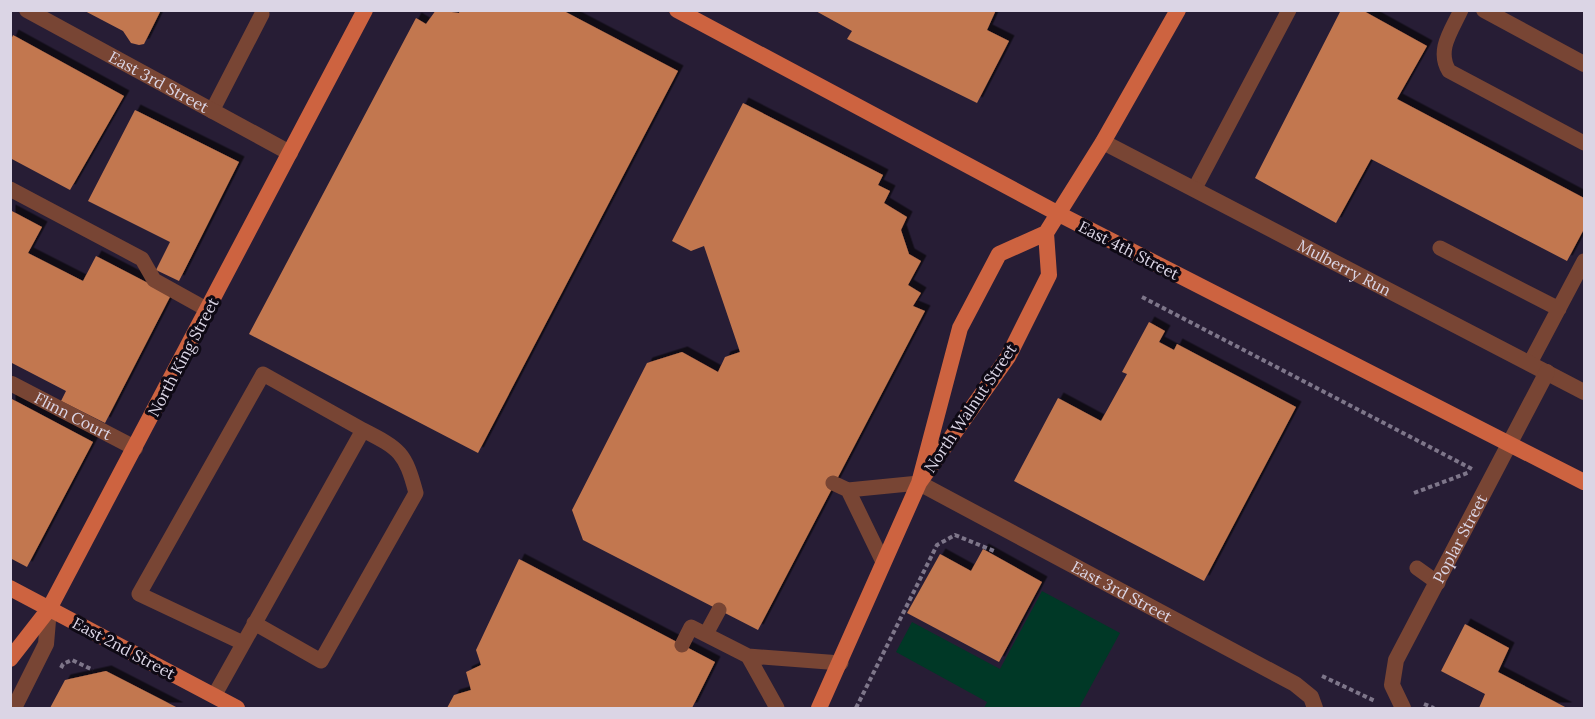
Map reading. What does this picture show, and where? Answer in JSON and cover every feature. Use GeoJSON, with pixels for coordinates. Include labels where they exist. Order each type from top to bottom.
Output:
{"type":"FeatureCollection","features":[{"type":"Feature","properties":{"kind":"main road","name":"North King Street"},"geometry":{"type":"LineString","coordinates":[[49,609],[365,10]]}},
{"type":"Feature","properties":{"kind":"main road","name":"East 4th Street"},"geometry":{"type":"LineString","coordinates":[[677,10],[1057,213],[1584,482]]}},
{"type":"Feature","properties":{"kind":"main road"},"geometry":{"type":"LineString","coordinates":[[1046,232],[1103,142],[1178,10]]}},
{"type":"Feature","properties":{"kind":"main road","name":"North Walnut Street"},"geometry":{"type":"LineString","coordinates":[[819,708],[841,663],[919,483],[960,328],[999,254],[1046,232],[1049,274],[1008,357],[919,483]]}},
{"type":"Feature","properties":{"kind":"main road","name":"East 2nd Street"},"geometry":{"type":"LineString","coordinates":[[10,588],[237,708]]}},
{"type":"Feature","properties":{"kind":"main road"},"geometry":{"type":"LineString","coordinates":[[10,659],[49,609]]}},
{"type":"Feature","properties":{"kind":"street","name":"East 3rd Street"},"geometry":{"type":"LineString","coordinates":[[27,10],[290,153]]}},
{"type":"Feature","properties":{"kind":"street"},"geometry":{"type":"LineString","coordinates":[[1484,10],[1584,64]]}},
{"type":"Feature","properties":{"kind":"street","name":"Mulberry Run"},"geometry":{"type":"LineString","coordinates":[[1103,142],[1584,392]]}},
{"type":"Feature","properties":{"kind":"street","name":"Poplar Street"},"geometry":{"type":"LineString","coordinates":[[1403,708],[1393,690],[1392,671],[1547,372]]}},
{"type":"Feature","properties":{"kind":"street","name":"Flinn Court"},"geometry":{"type":"LineString","coordinates":[[12,384],[135,448]]}},
{"type":"Feature","properties":{"kind":"street","name":"East 3rd Street"},"geometry":{"type":"LineString","coordinates":[[919,483],[1295,684],[1311,697],[1315,708]]}},
{"type":"Feature","properties":{"kind":"street","name":"North King Street"},"geometry":{"type":"LineString","coordinates":[[15,708],[46,644],[49,609]]}},
{"type":"Feature","properties":{"kind":"lane"},"geometry":{"type":"LineString","coordinates":[[1195,188],[1289,10]]}},
{"type":"Feature","properties":{"kind":"lane"},"geometry":{"type":"LineString","coordinates":[[1461,10],[1444,47],[1442,60],[1449,71],[1584,143]]}},
{"type":"Feature","properties":{"kind":"lane"},"geometry":{"type":"LineString","coordinates":[[212,111],[262,14]]}},
{"type":"Feature","properties":{"kind":"lane"},"geometry":{"type":"LineString","coordinates":[[10,189],[142,259],[154,280],[208,310]]}},
{"type":"Feature","properties":{"kind":"lane"},"geometry":{"type":"LineString","coordinates":[[1440,248],[1559,309]]}},
{"type":"Feature","properties":{"kind":"lane"},"geometry":{"type":"LineString","coordinates":[[1530,363],[1584,261]]}},
{"type":"Feature","properties":{"kind":"lane"},"geometry":{"type":"LineString","coordinates":[[243,643],[139,594],[263,374],[397,447],[409,468],[416,493],[321,661],[254,623]]}},
{"type":"Feature","properties":{"kind":"lane"},"geometry":{"type":"LineString","coordinates":[[214,696],[363,430]]}},
{"type":"Feature","properties":{"kind":"lane"},"geometry":{"type":"LineString","coordinates":[[833,483],[849,490],[919,483]]}},
{"type":"Feature","properties":{"kind":"lane"},"geometry":{"type":"LineString","coordinates":[[849,490],[883,562]]}},
{"type":"Feature","properties":{"kind":"lane"},"geometry":{"type":"LineString","coordinates":[[1417,568],[1438,582]]}},
{"type":"Feature","properties":{"kind":"lane"},"geometry":{"type":"LineString","coordinates":[[706,634],[719,610]]}},
{"type":"Feature","properties":{"kind":"lane"},"geometry":{"type":"LineString","coordinates":[[682,645],[692,627],[748,656],[841,663]]}},
{"type":"Feature","properties":{"kind":"lane"},"geometry":{"type":"LineString","coordinates":[[748,656],[777,708]]}},
{"type":"Feature","properties":{"kind":"path"},"geometry":{"type":"LineString","coordinates":[[1143,297],[1474,470]]}},
{"type":"Feature","properties":{"kind":"path"},"geometry":{"type":"LineString","coordinates":[[1473,477],[1474,470]]}},
{"type":"Feature","properties":{"kind":"path"},"geometry":{"type":"LineString","coordinates":[[1414,493],[1474,470]]}},
{"type":"Feature","properties":{"kind":"path"},"geometry":{"type":"LineString","coordinates":[[856,708],[937,545],[956,535]]}},
{"type":"Feature","properties":{"kind":"path"},"geometry":{"type":"LineString","coordinates":[[58,673],[63,664],[72,660],[93,670]]}},
{"type":"Feature","properties":{"kind":"green space"},"geometry":{"type":"Polygon","coordinates":[[[1042,591],[1120,633],[1079,708],[984,708],[987,702],[896,652],[912,622],[1000,669],[1042,591]]]}},
{"type":"Feature","properties":{"kind":"building"},"geometry":{"type":"Polygon","coordinates":[[[83,10],[161,10],[144,44],[139,45],[131,43],[123,31],[83,10]]]}},
{"type":"Feature","properties":{"kind":"building"},"geometry":{"type":"Polygon","coordinates":[[[436,10],[459,13],[460,10],[562,10],[678,71],[478,453],[249,334],[416,18],[426,24],[436,10]]]}},
{"type":"Feature","properties":{"kind":"building"},"geometry":{"type":"Polygon","coordinates":[[[814,10],[996,10],[987,30],[1009,41],[977,103],[847,39],[852,31],[814,10]]]}},
{"type":"Feature","properties":{"kind":"building"},"geometry":{"type":"Polygon","coordinates":[[[1341,10],[1362,10],[1427,46],[1397,99],[1584,198],[1584,229],[1567,261],[1371,159],[1336,223],[1255,178],[1341,10]]]}},
{"type":"Feature","properties":{"kind":"building"},"geometry":{"type":"Polygon","coordinates":[[[13,35],[124,96],[70,190],[10,158],[10,42],[13,35]]]}},
{"type":"Feature","properties":{"kind":"building"},"geometry":{"type":"Polygon","coordinates":[[[743,103],[883,175],[878,185],[890,191],[884,203],[907,217],[901,230],[909,254],[921,261],[908,285],[921,293],[913,306],[925,311],[758,630],[583,540],[572,510],[647,363],[682,352],[718,372],[725,357],[740,352],[704,246],[691,251],[672,241],[743,103]]]}},
{"type":"Feature","properties":{"kind":"building"},"geometry":{"type":"Polygon","coordinates":[[[135,110],[239,162],[179,281],[156,270],[170,242],[88,201],[135,110]]]}},
{"type":"Feature","properties":{"kind":"building"},"geometry":{"type":"Polygon","coordinates":[[[10,210],[42,227],[28,253],[83,281],[96,256],[171,295],[105,423],[61,401],[66,391],[10,362],[10,210]]]}},
{"type":"Feature","properties":{"kind":"building"},"geometry":{"type":"Polygon","coordinates":[[[1149,322],[1165,331],[1159,342],[1174,350],[1177,344],[1296,407],[1204,581],[1014,481],[1058,398],[1101,421],[1127,374],[1122,372],[1149,322]]]}},
{"type":"Feature","properties":{"kind":"building"},"geometry":{"type":"Polygon","coordinates":[[[10,398],[93,442],[27,567],[10,558],[10,398]]]}},
{"type":"Feature","properties":{"kind":"building"},"geometry":{"type":"Polygon","coordinates":[[[983,549],[1042,582],[999,662],[907,613],[940,554],[971,571],[983,549]]]}},
{"type":"Feature","properties":{"kind":"building"},"geometry":{"type":"Polygon","coordinates":[[[519,559],[715,662],[692,708],[447,708],[454,695],[471,690],[466,672],[481,665],[476,650],[519,559]]]}},
{"type":"Feature","properties":{"kind":"building"},"geometry":{"type":"Polygon","coordinates":[[[1465,624],[1509,648],[1498,672],[1567,708],[1479,708],[1485,694],[1441,671],[1465,624]]]}},
{"type":"Feature","properties":{"kind":"building"},"geometry":{"type":"Polygon","coordinates":[[[106,671],[178,708],[50,708],[65,680],[106,671]]]}}]}
